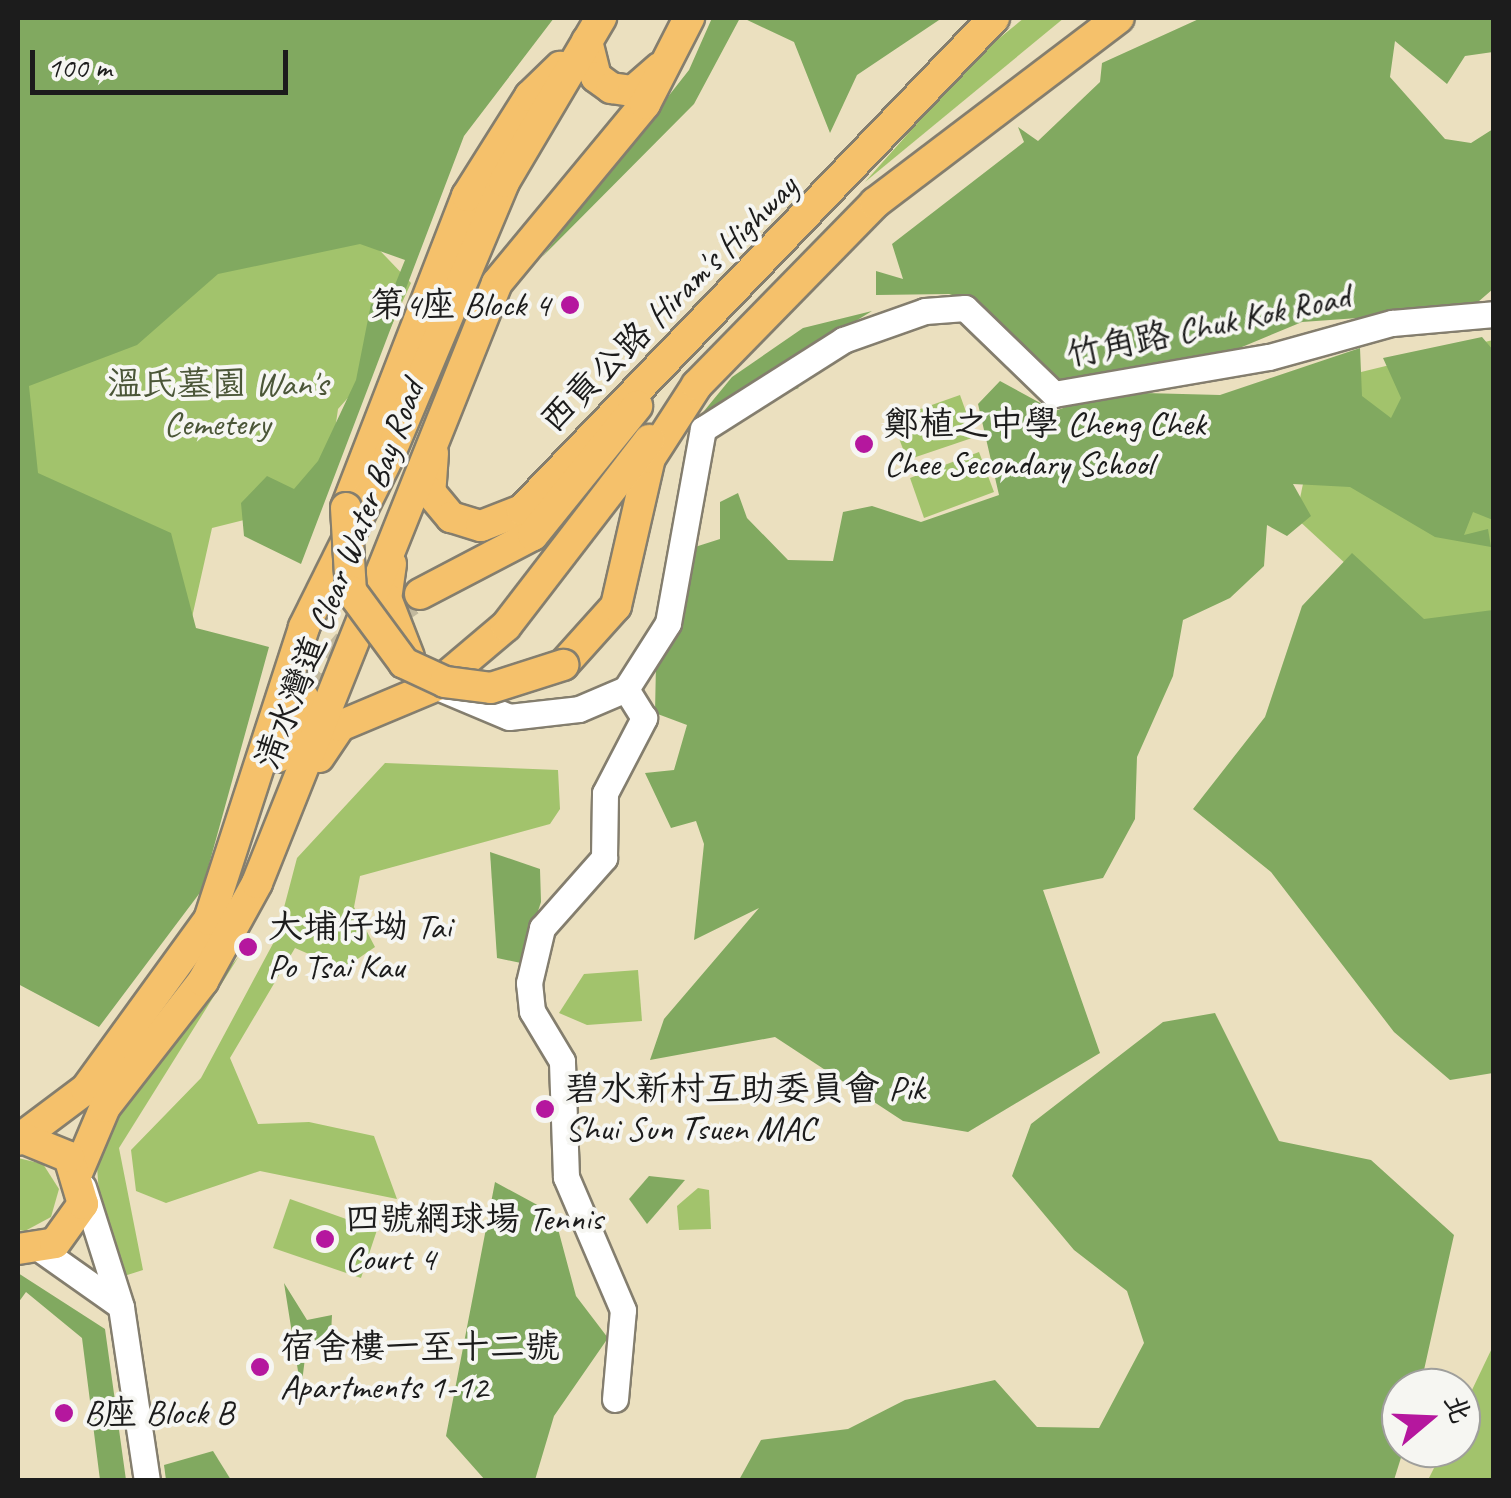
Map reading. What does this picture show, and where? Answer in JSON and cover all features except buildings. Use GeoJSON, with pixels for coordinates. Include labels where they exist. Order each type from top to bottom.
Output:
{"type":"FeatureCollection","features":[{"type":"Feature","properties":{"kind":"main road","name":"清水灣道 Clear Water Bay Road"},"geometry":{"type":"LineString","coordinates":[[29,1249],[78,1220],[80,1179],[104,1107],[224,946],[288,818],[396,526],[497,283],[645,104],[678,47],[689,18]]}},
{"type":"Feature","properties":{"kind":"main road"},"geometry":{"type":"LineString","coordinates":[[1056,66],[1080,18]]}},
{"type":"Feature","properties":{"kind":"main road","name":"西貢公路 Hiram's Highway"},"geometry":{"type":"LineString","coordinates":[[594,29],[530,96],[481,169],[367,441],[346,508],[344,560],[356,605],[382,644],[459,686],[507,687],[563,665],[616,606],[650,458],[697,385],[875,203],[1118,18]]}},
{"type":"Feature","properties":{"kind":"main road","name":"西貢公路 Hiram's Highway"},"geometry":{"type":"LineString","coordinates":[[439,421],[434,501],[470,525],[506,520],[740,286],[992,19]]}},
{"type":"Feature","properties":{"kind":"main road","name":"清水灣道 Clear Water Bay Road"},"geometry":{"type":"LineString","coordinates":[[21,1140],[66,1110],[124,1045],[215,907],[304,627],[389,456],[504,182],[594,29]]}},
{"type":"Feature","properties":{"kind":"main road"},"geometry":{"type":"LineString","coordinates":[[594,29],[596,77],[620,90],[647,81],[678,47]]}},
{"type":"Feature","properties":{"kind":"main road"},"geometry":{"type":"LineString","coordinates":[[420,594],[514,549],[548,520],[740,286]]}},
{"type":"Feature","properties":{"kind":"main road"},"geometry":{"type":"LineString","coordinates":[[288,818],[340,726],[435,686],[525,606],[697,385]]}},
{"type":"Feature","properties":{"kind":"main road"},"geometry":{"type":"LineString","coordinates":[[396,526],[386,598],[405,652],[435,686]]}},
{"type":"Feature","properties":{"kind":"main road"},"geometry":{"type":"LineString","coordinates":[[215,907],[246,852],[303,698]]}},
{"type":"Feature","properties":{"kind":"main road","name":"清水灣道 Clear Water Bay Road"},"geometry":{"type":"LineString","coordinates":[[21,1140],[60,1150],[80,1179]]}},
{"type":"Feature","properties":{"kind":"street","name":"竹角路 Chuk Kok Road"},"geometry":{"type":"LineString","coordinates":[[626,689],[668,623],[703,429],[843,340],[925,311],[965,308],[1054,394],[1268,356],[1392,323],[1446,325],[1494,314]]}},
{"type":"Feature","properties":{"kind":"street"},"geometry":{"type":"LineString","coordinates":[[435,686],[509,717],[579,709],[626,689],[644,718],[605,793],[599,871],[532,947],[538,1023],[562,1061],[568,1184],[624,1310],[616,1400]]}},
{"type":"Feature","properties":{"kind":"street"},"geometry":{"type":"LineString","coordinates":[[80,1179],[121,1308],[147,1480]]}},
{"type":"Feature","properties":{"kind":"street"},"geometry":{"type":"LineString","coordinates":[[29,1249],[100,1283],[121,1308]]}},
{"type":"Feature","properties":{"kind":"green space"},"geometry":{"type":"Polygon","coordinates":[[[18,18],[554,18],[464,136],[301,564],[244,536],[241,503],[267,476],[294,489],[318,461],[356,380],[371,304],[388,302],[405,260],[360,244],[218,274],[137,345],[29,386],[38,473],[171,533],[196,628],[269,647],[202,890],[99,1027],[18,984],[18,18]]]}},
{"type":"Feature","properties":{"kind":"green space"},"geometry":{"type":"Polygon","coordinates":[[[712,18],[740,18],[694,104],[542,257],[689,70],[712,18]]]}},
{"type":"Feature","properties":{"kind":"green space"},"geometry":{"type":"Polygon","coordinates":[[[743,18],[942,18],[857,75],[830,133],[794,42],[743,18]]]}},
{"type":"Feature","properties":{"kind":"green space"},"geometry":{"type":"Polygon","coordinates":[[[1024,18],[1064,18],[865,182],[976,57],[1024,18]]]}},
{"type":"Feature","properties":{"kind":"green space"},"geometry":{"type":"Polygon","coordinates":[[[1201,18],[1493,18],[1493,52],[1465,56],[1447,84],[1395,41],[1390,77],[1445,139],[1471,143],[1493,129],[1493,289],[1442,333],[1414,314],[1302,322],[1230,352],[1228,378],[1163,390],[1113,381],[1028,387],[997,354],[1000,329],[969,330],[982,305],[949,294],[876,295],[876,271],[903,279],[892,244],[1024,142],[1018,127],[1038,141],[1100,82],[1102,63],[1201,18]]]}},
{"type":"Feature","properties":{"kind":"green space","name":"溫氏墓園 Wan's Cemetery"},"geometry":{"type":"Polygon","coordinates":[[[343,212],[411,283],[370,373],[338,409],[325,500],[212,528],[165,738],[18,700],[19,367],[343,212]]]}},
{"type":"Feature","properties":{"kind":"green space"},"geometry":{"type":"Polygon","coordinates":[[[872,311],[776,370],[799,388],[695,422],[732,377],[803,328],[872,311]]]}},
{"type":"Feature","properties":{"kind":"green space"},"geometry":{"type":"Polygon","coordinates":[[[1482,337],[1493,350],[1493,520],[1473,512],[1464,535],[1488,529],[1491,547],[1435,537],[1350,487],[1293,484],[1311,516],[1287,536],[1267,525],[1264,566],[1230,598],[1183,620],[1173,676],[1137,757],[1135,819],[1103,878],[1043,890],[1100,1053],[968,1132],[903,1121],[775,1037],[650,1060],[664,1019],[759,908],[694,940],[704,844],[696,821],[671,828],[645,773],[674,770],[687,725],[655,713],[656,663],[695,547],[720,539],[720,502],[738,493],[747,518],[788,560],[833,561],[843,512],[872,506],[921,522],[999,495],[978,404],[1000,381],[1055,411],[1107,392],[1220,395],[1360,348],[1362,396],[1391,418],[1401,398],[1383,358],[1482,337]]]}},
{"type":"Feature","properties":{"kind":"green space"},"geometry":{"type":"Polygon","coordinates":[[[1493,340],[1493,622],[1423,635],[1296,518],[1324,381],[1493,340]]]}},
{"type":"Feature","properties":{"kind":"green space"},"geometry":{"type":"Polygon","coordinates":[[[960,395],[975,437],[907,460],[892,419],[960,395]]]}},
{"type":"Feature","properties":{"kind":"green space"},"geometry":{"type":"Polygon","coordinates":[[[979,452],[994,492],[924,518],[910,478],[979,452]]]}},
{"type":"Feature","properties":{"kind":"green space"},"geometry":{"type":"Polygon","coordinates":[[[1352,553],[1424,619],[1493,610],[1493,1073],[1450,1080],[1394,1032],[1271,872],[1193,809],[1265,717],[1302,606],[1352,553]]]}},
{"type":"Feature","properties":{"kind":"green space"},"geometry":{"type":"Polygon","coordinates":[[[385,763],[558,770],[560,809],[550,824],[360,876],[354,907],[375,947],[343,969],[295,948],[230,1058],[258,1124],[309,1122],[374,1136],[397,1199],[260,1171],[166,1203],[136,1191],[131,1150],[201,1078],[276,938],[297,858],[385,763]]]}},
{"type":"Feature","properties":{"kind":"green space"},"geometry":{"type":"Polygon","coordinates":[[[490,852],[540,869],[541,902],[521,963],[497,958],[490,852]]]}},
{"type":"Feature","properties":{"kind":"green space"},"geometry":{"type":"Polygon","coordinates":[[[239,956],[119,1148],[143,1270],[121,1277],[99,1194],[96,1153],[106,1120],[239,956]]]}},
{"type":"Feature","properties":{"kind":"green space"},"geometry":{"type":"Polygon","coordinates":[[[638,970],[642,1021],[587,1025],[559,1013],[584,974],[638,970]]]}},
{"type":"Feature","properties":{"kind":"green space"},"geometry":{"type":"Polygon","coordinates":[[[1215,1013],[1279,1141],[1371,1160],[1454,1235],[1424,1368],[1381,1368],[1381,1468],[1398,1468],[1394,1480],[739,1480],[761,1440],[848,1429],[905,1400],[995,1380],[1037,1427],[1099,1428],[1144,1343],[1127,1291],[1074,1250],[1012,1176],[1031,1124],[1163,1022],[1215,1013]]]}},
{"type":"Feature","properties":{"kind":"green space"},"geometry":{"type":"Polygon","coordinates":[[[18,1158],[43,1164],[59,1189],[51,1217],[25,1231],[18,1230],[18,1158]]]}},
{"type":"Feature","properties":{"kind":"green space"},"geometry":{"type":"Polygon","coordinates":[[[649,1176],[685,1180],[647,1224],[629,1199],[649,1176]]]}},
{"type":"Feature","properties":{"kind":"green space"},"geometry":{"type":"Polygon","coordinates":[[[495,1182],[554,1214],[576,1296],[608,1338],[554,1416],[535,1480],[485,1480],[446,1436],[495,1182]]]}},
{"type":"Feature","properties":{"kind":"green space"},"geometry":{"type":"Polygon","coordinates":[[[698,1188],[709,1190],[711,1229],[679,1230],[677,1206],[698,1188]]]}},
{"type":"Feature","properties":{"kind":"green space","name":"四號網球場 Tennis Court 4"},"geometry":{"type":"Polygon","coordinates":[[[290,1199],[377,1230],[361,1278],[273,1248],[290,1199]]]}},
{"type":"Feature","properties":{"kind":"green space"},"geometry":{"type":"Polygon","coordinates":[[[18,1273],[105,1329],[126,1480],[100,1480],[82,1338],[26,1292],[18,1303],[18,1273]]]}},
{"type":"Feature","properties":{"kind":"green space"},"geometry":{"type":"Polygon","coordinates":[[[284,1283],[307,1320],[332,1315],[331,1334],[306,1350],[301,1390],[284,1283]]]}},
{"type":"Feature","properties":{"kind":"green space"},"geometry":{"type":"Polygon","coordinates":[[[1493,1346],[1493,1480],[1428,1480],[1434,1468],[1481,1468],[1481,1371],[1493,1346]]]}},
{"type":"Feature","properties":{"kind":"green space"},"geometry":{"type":"Polygon","coordinates":[[[213,1451],[231,1480],[166,1480],[164,1465],[213,1451]]]}},
{"type":"Feature","properties":{"kind":"tunnel"},"geometry":{"type":"LineString","coordinates":[[303,697],[348,643],[420,594]]}},
{"type":"Feature","properties":{"kind":"place","name":"第4座 Block 4"},"geometry":{"type":"Point","coordinates":[570,305]}},
{"type":"Feature","properties":{"kind":"place","name":"鄭植之中學 Cheng Chek Chee Secondary School"},"geometry":{"type":"Point","coordinates":[864,444]}},
{"type":"Feature","properties":{"kind":"place","name":"大埔仔坳 Tai Po Tsai Kau"},"geometry":{"type":"Point","coordinates":[248,947]}},
{"type":"Feature","properties":{"kind":"place","name":"碧水新村互助委員會 Pik Shui Sun Tsuen MAC"},"geometry":{"type":"Point","coordinates":[545,1109]}},
{"type":"Feature","properties":{"kind":"place","name":"四號網球場 Tennis Court 4"},"geometry":{"type":"Point","coordinates":[325,1239]}},
{"type":"Feature","properties":{"kind":"place","name":"宿舍樓一至十二號 Apartments 1-12"},"geometry":{"type":"Point","coordinates":[260,1367]}},
{"type":"Feature","properties":{"kind":"place","name":"B座 Block B"},"geometry":{"type":"Point","coordinates":[64,1413]}}]}
